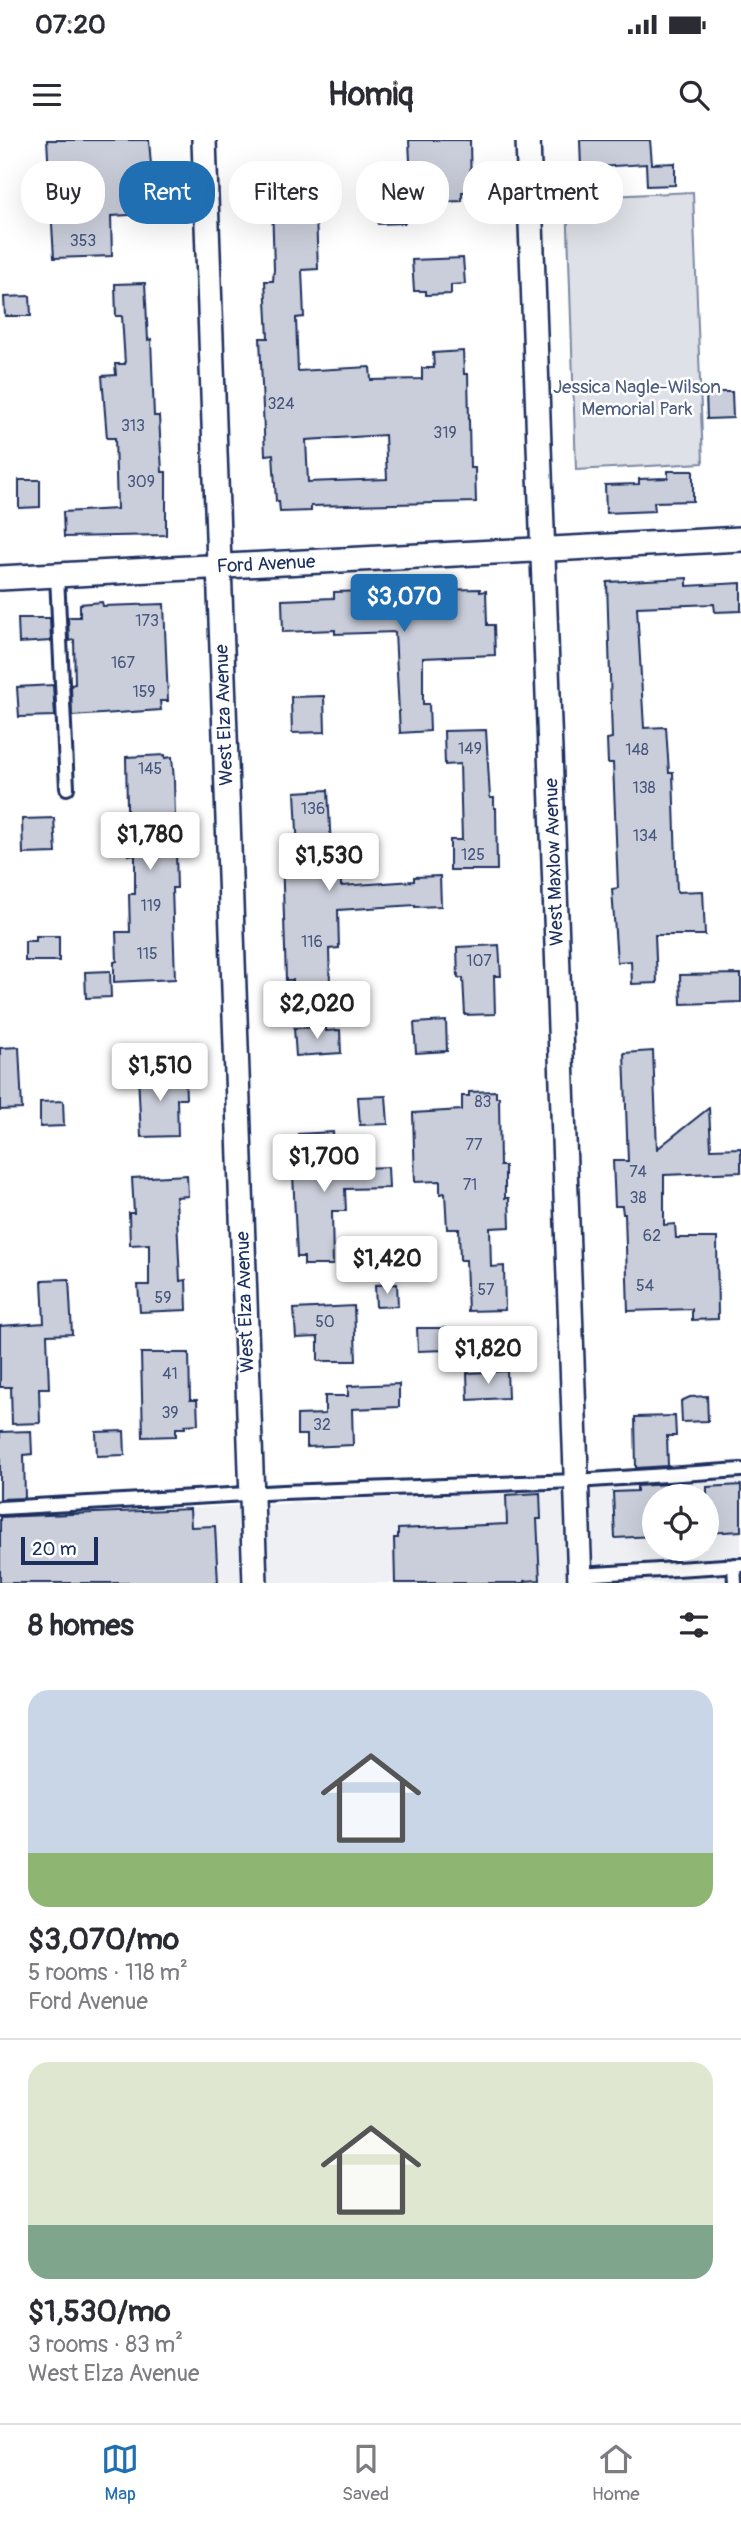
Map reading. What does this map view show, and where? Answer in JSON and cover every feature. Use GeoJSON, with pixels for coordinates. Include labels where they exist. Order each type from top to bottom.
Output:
{"type":"FeatureCollection","features":[{"type":"Feature","properties":{"kind":"street","name":"West Elza Avenue"},"geometry":{"type":"LineString","coordinates":[[204,140],[255,1583]]}},
{"type":"Feature","properties":{"kind":"street","name":"West Maxlow Avenue"},"geometry":{"type":"LineString","coordinates":[[528,140],[579,1579]]}},
{"type":"Feature","properties":{"kind":"street","name":"Ford Avenue"},"geometry":{"type":"LineString","coordinates":[[0,578],[741,539]]}},
{"type":"Feature","properties":{"kind":"lane"},"geometry":{"type":"LineString","coordinates":[[57,576],[67,788]]}},
{"type":"Feature","properties":{"kind":"lane"},"geometry":{"type":"LineString","coordinates":[[0,1508],[741,1470]]}},
{"type":"Feature","properties":{"kind":"lane"},"geometry":{"type":"LineString","coordinates":[[579,1579],[738,1565],[735,1583]]}},
{"type":"Feature","properties":{"kind":"path"},"geometry":{"type":"LineString","coordinates":[[568,390],[621,389]]}},
{"type":"Feature","properties":{"kind":"shaded area"},"geometry":{"type":"Polygon","coordinates":[[[741,1480],[741,1583],[0,1583],[0,1518],[642,1485],[642,1561],[719,1561],[719,1484],[663,1484],[741,1480]]]}},
{"type":"Feature","properties":{"kind":"green space","name":"Jessica Nagle-Wilson Memorial Park"},"geometry":{"type":"Polygon","coordinates":[[[693,192],[703,463],[576,470],[568,224],[623,224],[623,195],[693,192]]]}},
{"type":"Feature","properties":{"kind":"building"},"geometry":{"type":"Polygon","coordinates":[[[47,140],[149,140],[151,161],[119,161],[119,216],[111,216],[112,256],[54,258],[52,224],[105,224],[105,161],[48,161],[47,140]]]}},
{"type":"Feature","properties":{"kind":"building"},"geometry":{"type":"Polygon","coordinates":[[[409,140],[470,140],[470,161],[463,161],[462,201],[449,202],[449,161],[410,161],[409,140]]]}},
{"type":"Feature","properties":{"kind":"building"},"geometry":{"type":"Polygon","coordinates":[[[580,140],[650,140],[652,164],[675,163],[675,185],[647,186],[646,164],[623,165],[623,161],[581,161],[580,140]]]}},
{"type":"Feature","properties":{"kind":"building"},"geometry":{"type":"Polygon","coordinates":[[[273,224],[316,224],[318,269],[302,270],[304,317],[296,318],[298,371],[370,367],[371,380],[422,379],[422,368],[434,368],[433,353],[463,351],[464,374],[468,374],[470,468],[475,468],[476,502],[311,506],[311,511],[280,512],[279,501],[276,501],[273,454],[265,455],[260,338],[268,338],[265,281],[273,281],[273,224]],[[385,435],[306,440],[308,482],[387,479],[385,435]]]}},
{"type":"Feature","properties":{"kind":"building"},"geometry":{"type":"Polygon","coordinates":[[[463,258],[465,284],[451,285],[451,294],[426,295],[426,291],[414,291],[412,260],[463,258]]]}},
{"type":"Feature","properties":{"kind":"building"},"geometry":{"type":"Polygon","coordinates":[[[145,283],[148,340],[151,339],[154,416],[159,416],[162,472],[166,472],[166,535],[64,537],[63,512],[117,509],[115,438],[107,438],[102,376],[116,375],[115,364],[125,364],[122,316],[116,316],[115,284],[145,283]]]}},
{"type":"Feature","properties":{"kind":"building"},"geometry":{"type":"Polygon","coordinates":[[[30,296],[31,316],[5,316],[4,297],[30,296]]]}},
{"type":"Feature","properties":{"kind":"building"},"geometry":{"type":"Polygon","coordinates":[[[706,392],[732,392],[733,418],[707,419],[706,392]]]}},
{"type":"Feature","properties":{"kind":"building"},"geometry":{"type":"Polygon","coordinates":[[[668,471],[693,471],[693,501],[654,502],[655,511],[606,513],[605,485],[639,484],[639,479],[668,478],[668,471]]]}},
{"type":"Feature","properties":{"kind":"building"},"geometry":{"type":"Polygon","coordinates":[[[19,480],[40,480],[40,507],[19,508],[19,480]]]}},
{"type":"Feature","properties":{"kind":"building"},"geometry":{"type":"Polygon","coordinates":[[[687,578],[687,586],[741,583],[741,611],[715,612],[714,604],[637,607],[644,728],[666,727],[669,773],[673,773],[677,892],[703,891],[705,935],[655,935],[657,983],[632,984],[631,961],[617,962],[612,889],[618,888],[613,763],[608,763],[607,739],[612,738],[607,582],[687,578]]]}},
{"type":"Feature","properties":{"kind":"building"},"geometry":{"type":"Polygon","coordinates":[[[480,589],[480,592],[486,591],[487,625],[494,625],[495,655],[423,658],[423,704],[429,704],[430,731],[400,733],[395,632],[283,632],[282,600],[334,598],[334,592],[369,591],[369,599],[435,597],[435,590],[480,589]]]}},
{"type":"Feature","properties":{"kind":"building"},"geometry":{"type":"Polygon","coordinates":[[[102,602],[103,606],[164,604],[168,701],[160,701],[161,710],[72,716],[71,685],[75,684],[74,640],[69,641],[68,617],[80,617],[80,604],[102,602]]]}},
{"type":"Feature","properties":{"kind":"building"},"geometry":{"type":"Polygon","coordinates":[[[18,618],[50,618],[51,641],[19,643],[18,618]]]}},
{"type":"Feature","properties":{"kind":"building"},"geometry":{"type":"Polygon","coordinates":[[[53,685],[55,716],[19,717],[17,687],[53,685]]]}},
{"type":"Feature","properties":{"kind":"building"},"geometry":{"type":"Polygon","coordinates":[[[324,696],[325,732],[292,733],[291,697],[324,696]]]}},
{"type":"Feature","properties":{"kind":"building"},"geometry":{"type":"Polygon","coordinates":[[[486,730],[490,798],[494,798],[496,808],[497,870],[450,870],[450,840],[462,840],[460,764],[445,765],[444,731],[486,730]]]}},
{"type":"Feature","properties":{"kind":"building"},"geometry":{"type":"Polygon","coordinates":[[[165,755],[165,758],[172,757],[174,780],[177,888],[172,888],[175,979],[114,982],[114,962],[117,961],[116,932],[130,932],[129,894],[135,894],[135,854],[128,855],[126,757],[165,755]]]}},
{"type":"Feature","properties":{"kind":"building"},"geometry":{"type":"Polygon","coordinates":[[[328,790],[331,849],[340,849],[341,886],[414,881],[414,877],[440,876],[441,906],[338,910],[339,948],[329,949],[330,984],[293,984],[293,980],[286,980],[282,855],[298,851],[295,792],[328,790]]]}},
{"type":"Feature","properties":{"kind":"building"},"geometry":{"type":"Polygon","coordinates":[[[54,818],[56,853],[23,854],[22,819],[54,818]]]}},
{"type":"Feature","properties":{"kind":"building"},"geometry":{"type":"Polygon","coordinates":[[[36,936],[59,936],[59,961],[25,961],[25,941],[36,941],[36,936]]]}},
{"type":"Feature","properties":{"kind":"building"},"geometry":{"type":"Polygon","coordinates":[[[499,945],[501,976],[494,976],[495,1014],[465,1015],[463,978],[458,978],[457,947],[499,945]]]}},
{"type":"Feature","properties":{"kind":"building"},"geometry":{"type":"Polygon","coordinates":[[[110,971],[111,997],[86,998],[85,972],[110,971]]]}},
{"type":"Feature","properties":{"kind":"building"},"geometry":{"type":"Polygon","coordinates":[[[741,974],[741,1002],[681,1004],[680,975],[741,974]]]}},
{"type":"Feature","properties":{"kind":"building"},"geometry":{"type":"Polygon","coordinates":[[[446,1021],[447,1051],[416,1053],[414,1023],[446,1021]]]}},
{"type":"Feature","properties":{"kind":"building"},"geometry":{"type":"Polygon","coordinates":[[[326,1027],[326,1031],[340,1030],[341,1053],[296,1056],[294,1028],[326,1027]]]}},
{"type":"Feature","properties":{"kind":"building"},"geometry":{"type":"Polygon","coordinates":[[[19,1047],[22,1109],[0,1110],[0,1048],[19,1047]]]}},
{"type":"Feature","properties":{"kind":"building"},"geometry":{"type":"Polygon","coordinates":[[[653,1051],[657,1149],[709,1108],[711,1149],[741,1148],[741,1172],[664,1175],[664,1225],[675,1224],[676,1238],[717,1238],[718,1319],[692,1320],[692,1309],[628,1311],[625,1214],[622,1206],[615,1206],[613,1161],[628,1161],[624,1053],[653,1051]]]}},
{"type":"Feature","properties":{"kind":"building"},"geometry":{"type":"Polygon","coordinates":[[[185,1073],[186,1099],[177,1099],[178,1136],[141,1137],[138,1074],[185,1073]]]}},
{"type":"Feature","properties":{"kind":"building"},"geometry":{"type":"Polygon","coordinates":[[[496,1091],[496,1097],[499,1097],[500,1166],[505,1166],[505,1198],[509,1198],[510,1227],[490,1228],[491,1267],[504,1266],[505,1310],[468,1311],[466,1260],[460,1260],[459,1229],[447,1229],[445,1193],[440,1194],[440,1181],[415,1182],[413,1113],[462,1110],[462,1096],[469,1096],[469,1092],[496,1091]]]}},
{"type":"Feature","properties":{"kind":"building"},"geometry":{"type":"Polygon","coordinates":[[[386,1096],[388,1124],[360,1125],[358,1097],[386,1096]]]}},
{"type":"Feature","properties":{"kind":"building"},"geometry":{"type":"Polygon","coordinates":[[[63,1101],[64,1126],[40,1127],[40,1102],[63,1101]]]}},
{"type":"Feature","properties":{"kind":"building"},"geometry":{"type":"Polygon","coordinates":[[[333,1132],[335,1169],[388,1167],[389,1188],[345,1189],[346,1211],[332,1211],[333,1265],[304,1265],[304,1257],[297,1257],[292,1153],[299,1153],[298,1134],[333,1132]]]}},
{"type":"Feature","properties":{"kind":"building"},"geometry":{"type":"Polygon","coordinates":[[[187,1175],[188,1196],[176,1197],[180,1281],[186,1280],[187,1310],[140,1312],[138,1285],[149,1285],[149,1244],[130,1245],[129,1213],[134,1213],[132,1178],[187,1175]]]}},
{"type":"Feature","properties":{"kind":"building"},"geometry":{"type":"Polygon","coordinates":[[[69,1279],[72,1334],[47,1335],[49,1388],[39,1388],[40,1423],[12,1424],[11,1387],[0,1387],[0,1326],[44,1323],[42,1280],[69,1279]]]}},
{"type":"Feature","properties":{"kind":"building"},"geometry":{"type":"Polygon","coordinates":[[[397,1284],[398,1306],[376,1307],[375,1285],[397,1284]]]}},
{"type":"Feature","properties":{"kind":"building"},"geometry":{"type":"Polygon","coordinates":[[[354,1306],[356,1361],[318,1361],[318,1337],[296,1338],[294,1309],[354,1306]]]}},
{"type":"Feature","properties":{"kind":"building"},"geometry":{"type":"Polygon","coordinates":[[[417,1328],[445,1328],[446,1350],[418,1351],[417,1328]]]}},
{"type":"Feature","properties":{"kind":"building"},"geometry":{"type":"Polygon","coordinates":[[[141,1353],[189,1353],[190,1400],[197,1400],[198,1424],[176,1428],[176,1436],[143,1437],[141,1353]]]}},
{"type":"Feature","properties":{"kind":"building"},"geometry":{"type":"Polygon","coordinates":[[[507,1371],[508,1398],[468,1400],[467,1373],[507,1371]]]}},
{"type":"Feature","properties":{"kind":"building"},"geometry":{"type":"Polygon","coordinates":[[[399,1384],[399,1407],[352,1409],[353,1445],[307,1447],[307,1435],[297,1435],[297,1415],[325,1414],[325,1396],[348,1396],[348,1386],[399,1384]]]}},
{"type":"Feature","properties":{"kind":"building"},"geometry":{"type":"Polygon","coordinates":[[[707,1396],[708,1421],[682,1422],[681,1401],[690,1397],[707,1396]]]}},
{"type":"Feature","properties":{"kind":"building"},"geometry":{"type":"Polygon","coordinates":[[[675,1416],[676,1436],[667,1436],[668,1466],[636,1468],[635,1417],[675,1416]]]}},
{"type":"Feature","properties":{"kind":"building"},"geometry":{"type":"Polygon","coordinates":[[[31,1431],[32,1454],[24,1455],[25,1498],[0,1499],[0,1432],[31,1431]]]}},
{"type":"Feature","properties":{"kind":"building"},"geometry":{"type":"Polygon","coordinates":[[[124,1431],[125,1455],[97,1456],[96,1432],[124,1431]]]}},
{"type":"Feature","properties":{"kind":"building"},"geometry":{"type":"Polygon","coordinates":[[[741,1485],[741,1531],[719,1532],[719,1486],[741,1485]]]}},
{"type":"Feature","properties":{"kind":"building"},"geometry":{"type":"Polygon","coordinates":[[[637,1486],[642,1486],[642,1537],[615,1538],[613,1492],[637,1491],[637,1486]]]}},
{"type":"Feature","properties":{"kind":"building"},"geometry":{"type":"Polygon","coordinates":[[[540,1493],[541,1519],[537,1519],[540,1580],[525,1583],[395,1583],[394,1538],[398,1538],[398,1529],[507,1524],[506,1495],[540,1493]]]}},
{"type":"Feature","properties":{"kind":"building"},"geometry":{"type":"Polygon","coordinates":[[[190,1509],[191,1527],[215,1526],[218,1583],[0,1583],[0,1517],[190,1509]]]}}]}
